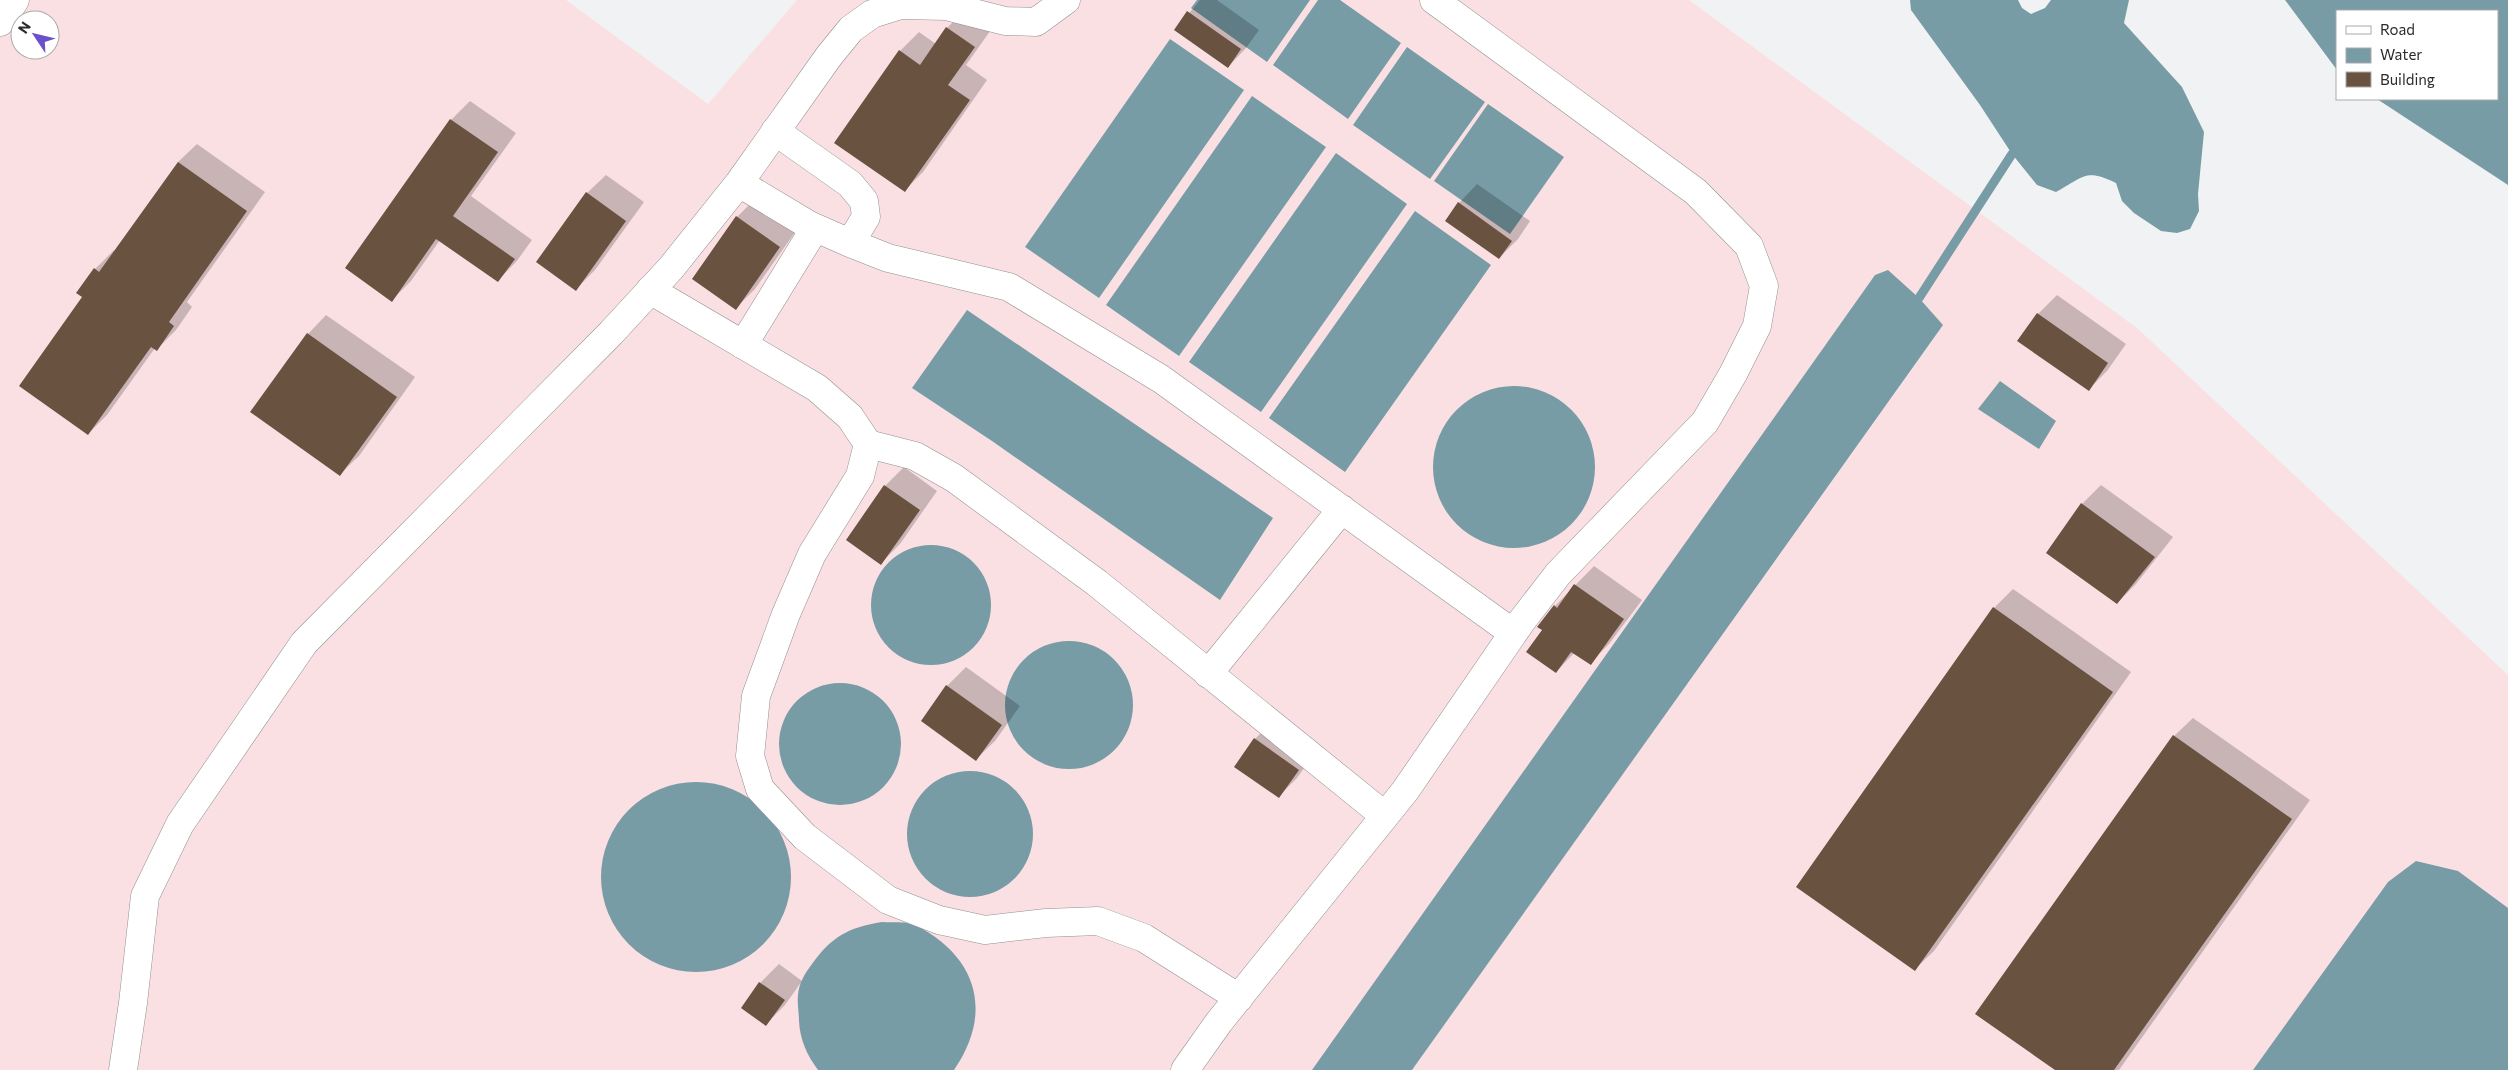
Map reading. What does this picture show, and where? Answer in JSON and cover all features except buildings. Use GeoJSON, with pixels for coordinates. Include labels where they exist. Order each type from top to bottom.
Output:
{"type":"FeatureCollection","features":[{"type":"Feature","properties":{"kind":"street"},"geometry":{"type":"LineString","coordinates":[[0,22],[15,0]]}},
{"type":"Feature","properties":{"kind":"street"},"geometry":{"type":"LineString","coordinates":[[123,1070],[133,1003],[145,896],[180,824],[304,643],[611,333],[650,290],[739,183],[829,56],[851,29],[872,14],[901,5],[946,6],[1005,21],[1036,22],[1066,0]]}},
{"type":"Feature","properties":{"kind":"street"},"geometry":{"type":"LineString","coordinates":[[1185,1070],[1239,998],[1405,791],[1513,633],[1558,574],[1705,422],[1733,374],[1757,326],[1764,286],[1748,246],[1696,192],[1434,0]]}},
{"type":"Feature","properties":{"kind":"street"},"geometry":{"type":"LineString","coordinates":[[776,131],[850,184],[864,201],[866,217],[850,243]]}},
{"type":"Feature","properties":{"kind":"street"},"geometry":{"type":"LineString","coordinates":[[739,183],[815,228],[888,258],[1009,287],[1161,379],[1513,633]]}},
{"type":"Feature","properties":{"kind":"street"},"geometry":{"type":"LineString","coordinates":[[743,345],[815,228]]}},
{"type":"Feature","properties":{"kind":"street"},"geometry":{"type":"LineString","coordinates":[[650,290],[817,388],[850,418],[868,444],[914,456],[954,478],[1097,583],[1385,816]]}},
{"type":"Feature","properties":{"kind":"street"},"geometry":{"type":"LineString","coordinates":[[868,444],[860,476],[812,554],[790,605],[756,696],[750,756],[760,789],[805,837],[888,900],[939,920],[985,930],[1098,921],[1144,938],[1239,998]]}},
{"type":"Feature","properties":{"kind":"street"},"geometry":{"type":"LineString","coordinates":[[1208,674],[1342,509]]}},
{"type":"Feature","properties":{"kind":"shaded area"},"geometry":{"type":"Polygon","coordinates":[[[0,0],[566,0],[708,104],[797,0],[1689,0],[2137,328],[2508,675],[2508,1070],[0,1070],[0,0]]]}},
{"type":"Feature","properties":{"kind":"water"},"geometry":{"type":"Polygon","coordinates":[[[1197,0],[1310,0],[1267,62],[1191,8],[1197,0]]]}},
{"type":"Feature","properties":{"kind":"water"},"geometry":{"type":"Polygon","coordinates":[[[1318,0],[1340,0],[1401,43],[1348,119],[1273,65],[1318,0]]]}},
{"type":"Feature","properties":{"kind":"water"},"geometry":{"type":"Polygon","coordinates":[[[1910,0],[2018,0],[2022,8],[2031,14],[2045,8],[2051,0],[2129,0],[2124,23],[2182,87],[2204,132],[2198,194],[2199,211],[2190,229],[2177,233],[2161,231],[2134,213],[2122,201],[2116,183],[2106,178],[2091,175],[2085,176],[2056,192],[2037,185],[2012,154],[1980,105],[1911,10],[1910,0]]]}},
{"type":"Feature","properties":{"kind":"water"},"geometry":{"type":"Polygon","coordinates":[[[2285,0],[2508,0],[2508,185],[2379,100],[2498,100],[2498,10],[2336,10],[2336,69],[2285,0]]]}},
{"type":"Feature","properties":{"kind":"water"},"geometry":{"type":"Polygon","coordinates":[[[1170,39],[1244,90],[1099,298],[1025,247],[1170,39]]]}},
{"type":"Feature","properties":{"kind":"water"},"geometry":{"type":"Polygon","coordinates":[[[1407,47],[1485,102],[1430,179],[1353,125],[1407,47]]]}},
{"type":"Feature","properties":{"kind":"water"},"geometry":{"type":"Polygon","coordinates":[[[1252,96],[1326,147],[1179,356],[1106,305],[1252,96]]]}},
{"type":"Feature","properties":{"kind":"water"},"geometry":{"type":"Polygon","coordinates":[[[1488,104],[1564,157],[1510,234],[1434,181],[1488,104]]]}},
{"type":"Feature","properties":{"kind":"water"},"geometry":{"type":"Polygon","coordinates":[[[1336,153],[1407,204],[1261,412],[1189,362],[1336,153]]]}},
{"type":"Feature","properties":{"kind":"water"},"geometry":{"type":"Polygon","coordinates":[[[1415,211],[1491,265],[1345,472],[1269,418],[1415,211]]]}},
{"type":"Feature","properties":{"kind":"water"},"geometry":{"type":"Polygon","coordinates":[[[1888,270],[1919,298],[1943,325],[1412,1070],[1312,1070],[1875,275],[1888,270]]]}},
{"type":"Feature","properties":{"kind":"water"},"geometry":{"type":"Polygon","coordinates":[[[967,310],[1273,518],[1220,600],[992,441],[912,388],[967,310]]]}},
{"type":"Feature","properties":{"kind":"water"},"geometry":{"type":"Polygon","coordinates":[[[2000,381],[2056,421],[2039,449],[1978,409],[2000,381]]]}},
{"type":"Feature","properties":{"kind":"water"},"geometry":{"type":"Polygon","coordinates":[[[1514,386],[1545,392],[1571,410],[1589,436],[1595,467],[1589,498],[1571,524],[1545,542],[1514,548],[1483,542],[1457,524],[1439,498],[1433,467],[1439,436],[1457,410],[1483,392],[1514,386]]]}},
{"type":"Feature","properties":{"kind":"water"},"geometry":{"type":"Polygon","coordinates":[[[931,545],[943,546],[954,550],[964,555],[973,563],[981,572],[986,582],[990,593],[990,617],[986,628],[981,638],[973,647],[964,655],[954,660],[943,664],[931,665],[919,664],[908,660],[898,655],[889,647],[881,638],[876,628],[872,617],[871,605],[872,593],[876,582],[881,572],[889,563],[898,555],[908,550],[919,546],[931,545]]]}},
{"type":"Feature","properties":{"kind":"water"},"geometry":{"type":"Polygon","coordinates":[[[1069,641],[1082,642],[1094,646],[1114,660],[1128,680],[1132,692],[1132,718],[1128,730],[1114,750],[1094,764],[1082,768],[1069,769],[1056,768],[1044,764],[1024,750],[1010,730],[1006,718],[1005,705],[1006,692],[1010,680],[1024,660],[1044,646],[1056,642],[1069,641]]]}},
{"type":"Feature","properties":{"kind":"water"},"geometry":{"type":"Polygon","coordinates":[[[840,683],[863,688],[883,701],[896,721],[901,744],[896,767],[883,787],[863,800],[840,805],[817,800],[797,787],[784,767],[779,744],[784,721],[797,701],[817,688],[840,683]]]}},
{"type":"Feature","properties":{"kind":"water"},"geometry":{"type":"Polygon","coordinates":[[[970,771],[994,776],[1014,790],[1028,810],[1033,834],[1028,858],[1014,878],[994,892],[970,897],[946,892],[926,878],[912,858],[907,834],[912,810],[926,790],[946,776],[970,771]]]}},
{"type":"Feature","properties":{"kind":"water"},"geometry":{"type":"Polygon","coordinates":[[[696,782],[715,784],[732,789],[749,798],[763,810],[775,824],[784,841],[789,858],[791,877],[789,896],[784,913],[775,930],[763,944],[749,956],[732,965],[715,970],[696,972],[677,970],[660,965],[643,956],[629,944],[617,930],[608,913],[603,896],[601,877],[603,858],[608,841],[617,824],[629,810],[643,798],[660,789],[677,784],[696,782]]]}},
{"type":"Feature","properties":{"kind":"water"},"geometry":{"type":"Polygon","coordinates":[[[2416,861],[2458,871],[2508,908],[2508,1070],[2253,1070],[2388,882],[2416,861]]]}},
{"type":"Feature","properties":{"kind":"water"},"geometry":{"type":"Polygon","coordinates":[[[882,922],[915,925],[936,938],[953,953],[965,969],[973,987],[976,1007],[974,1027],[966,1048],[954,1070],[818,1070],[807,1053],[801,1035],[798,995],[809,967],[826,947],[850,930],[882,922]]]}},
{"type":"Feature","properties":{"kind":"waterway"},"geometry":{"type":"LineString","coordinates":[[1919,298],[2012,154]]}}]}
